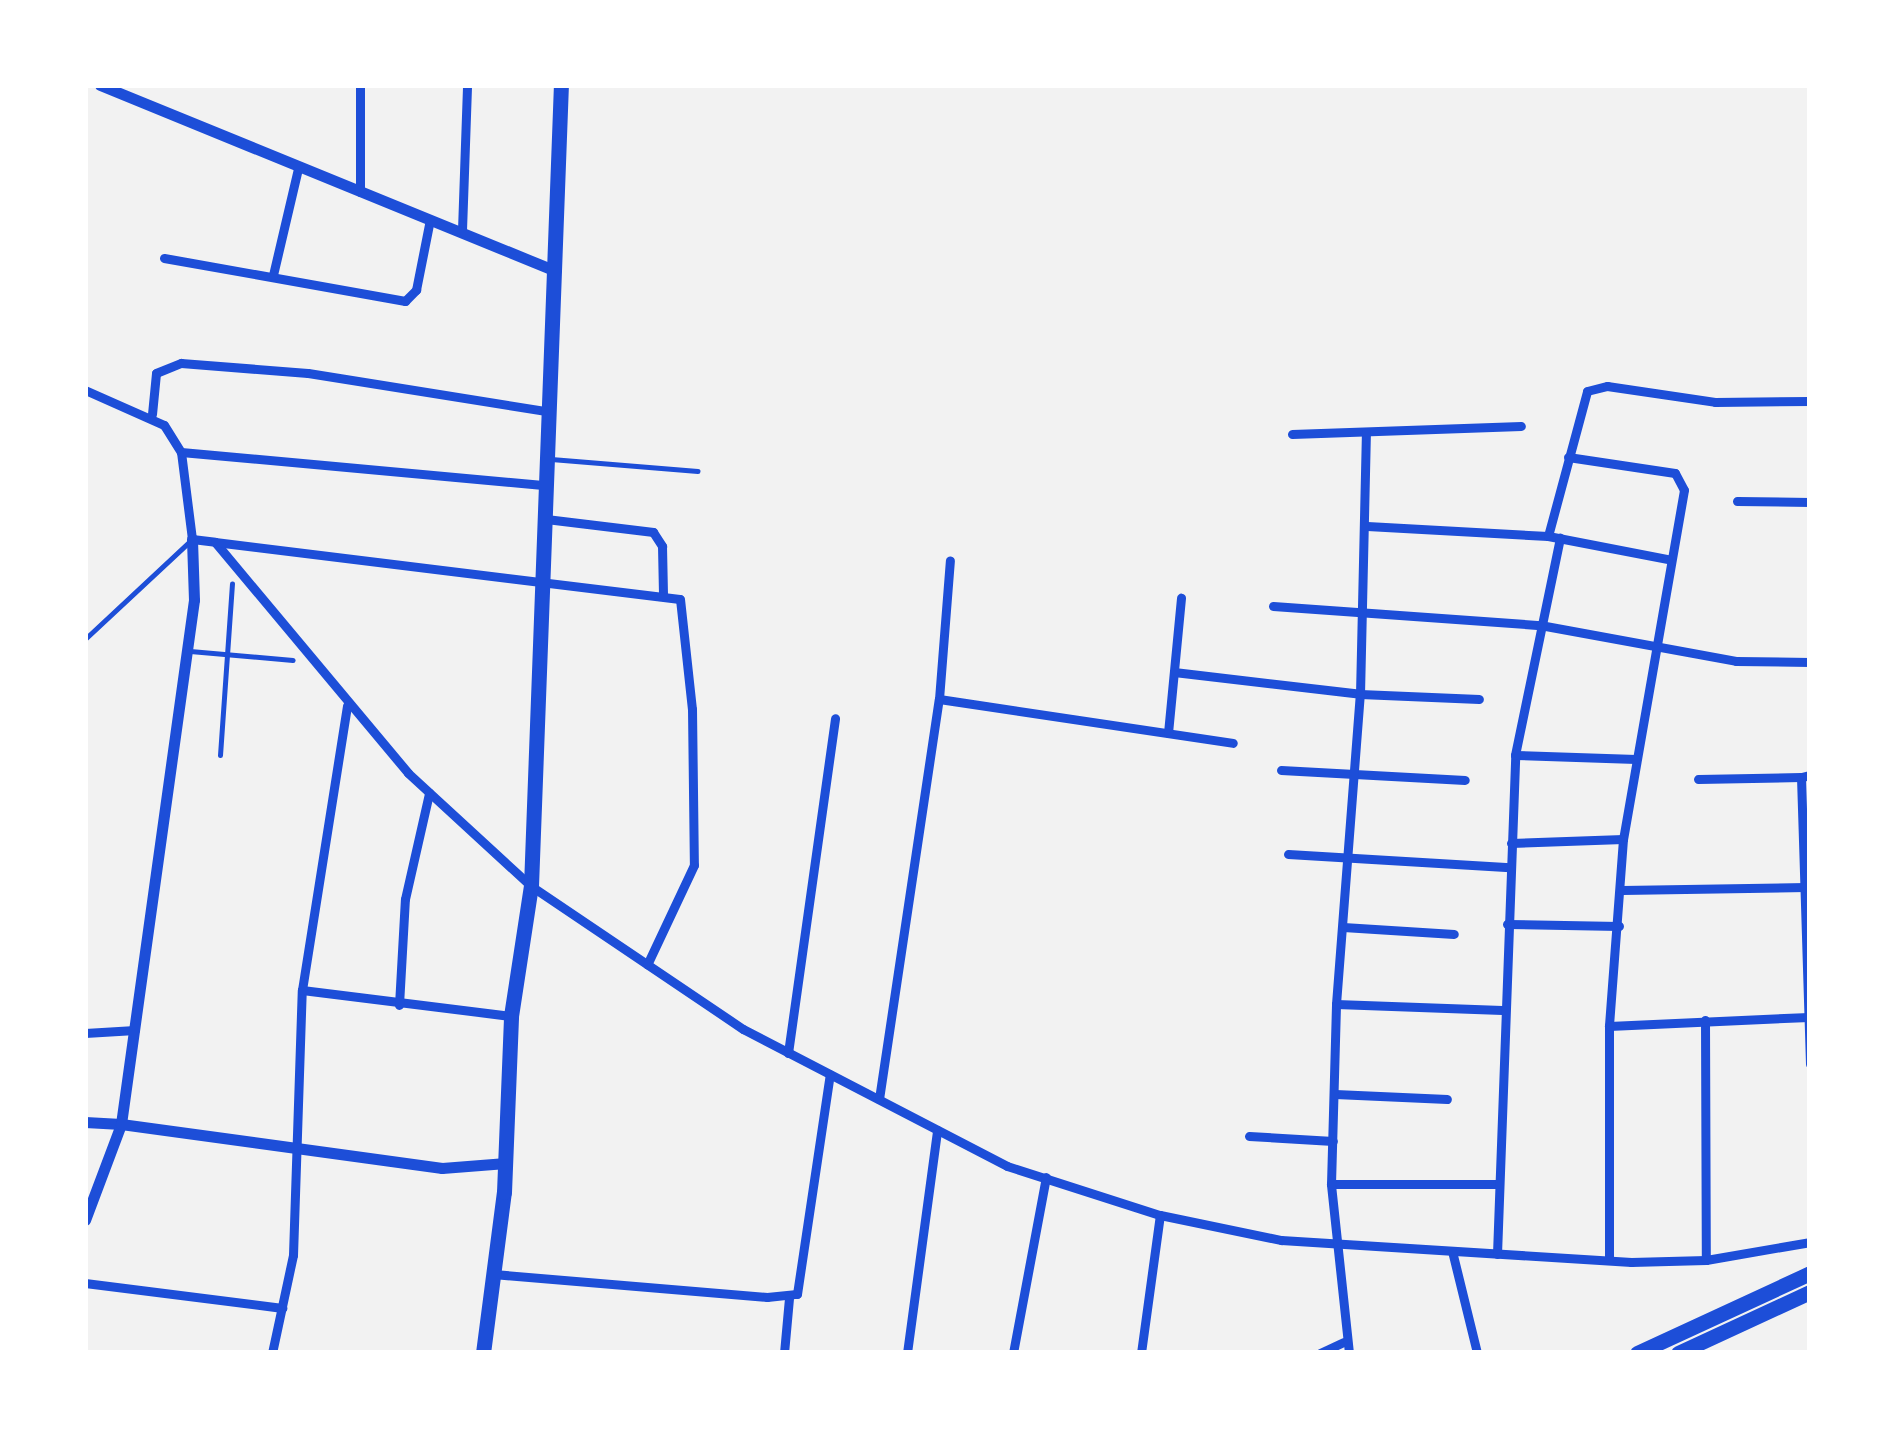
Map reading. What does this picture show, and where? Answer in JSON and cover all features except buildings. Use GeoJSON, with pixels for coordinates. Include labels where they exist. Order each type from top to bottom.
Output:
{"type":"FeatureCollection","features":[{"type":"Feature","properties":{"kind":"highway"},"geometry":{"type":"LineString","coordinates":[[483,1353],[506,1163],[511,1016],[531,886],[561,85]]}},
{"type":"Feature","properties":{"kind":"highway"},"geometry":{"type":"LineString","coordinates":[[1686,1346],[1810,1273]]}},
{"type":"Feature","properties":{"kind":"highway"},"geometry":{"type":"LineString","coordinates":[[1636,1353],[1686,1346],[1810,1292]]}},
{"type":"Feature","properties":{"kind":"street"},"geometry":{"type":"LineString","coordinates":[[462,230],[468,85]]}},
{"type":"Feature","properties":{"kind":"street"},"geometry":{"type":"LineString","coordinates":[[106,86],[360,195],[462,230],[556,271]]}},
{"type":"Feature","properties":{"kind":"street"},"geometry":{"type":"LineString","coordinates":[[358,86],[360,195]]}},
{"type":"Feature","properties":{"kind":"street"},"geometry":{"type":"LineString","coordinates":[[272,275],[298,168]]}},
{"type":"Feature","properties":{"kind":"street"},"geometry":{"type":"LineString","coordinates":[[164,258],[410,300],[430,219]]}},
{"type":"Feature","properties":{"kind":"street"},"geometry":{"type":"LineString","coordinates":[[152,414],[156,373],[181,363],[308,373],[551,412]]}},
{"type":"Feature","properties":{"kind":"street"},"geometry":{"type":"LineString","coordinates":[[1548,536],[1582,396],[1596,387],[1714,402],[1810,401]]}},
{"type":"Feature","properties":{"kind":"street"},"geometry":{"type":"LineString","coordinates":[[85,390],[152,414],[181,452],[192,539],[187,651],[121,1124],[85,1220]]}},
{"type":"Feature","properties":{"kind":"street"},"geometry":{"type":"LineString","coordinates":[[1292,434],[1521,426]]}},
{"type":"Feature","properties":{"kind":"street"},"geometry":{"type":"LineString","coordinates":[[1350,1353],[1344,1342],[1331,1184],[1336,1004],[1360,694],[1360,612],[1368,526],[1366,432]]}},
{"type":"Feature","properties":{"kind":"street"},"geometry":{"type":"LineString","coordinates":[[181,452],[547,485]]}},
{"type":"Feature","properties":{"kind":"street"},"geometry":{"type":"LineString","coordinates":[[1568,458],[1681,477],[1684,490],[1668,559],[1623,839],[1610,1026],[1609,1260]]}},
{"type":"Feature","properties":{"kind":"street"},"geometry":{"type":"LineString","coordinates":[[1737,501],[1810,502]]}},
{"type":"Feature","properties":{"kind":"street"},"geometry":{"type":"LineString","coordinates":[[546,518],[653,532],[662,546],[662,594]]}},
{"type":"Feature","properties":{"kind":"street"},"geometry":{"type":"LineString","coordinates":[[1368,526],[1548,536],[1668,559]]}},
{"type":"Feature","properties":{"kind":"street"},"geometry":{"type":"LineString","coordinates":[[1498,1254],[1502,1010],[1514,755],[1560,538]]}},
{"type":"Feature","properties":{"kind":"street"},"geometry":{"type":"LineString","coordinates":[[192,539],[680,599],[685,608],[695,850],[690,884],[648,964]]}},
{"type":"Feature","properties":{"kind":"street"},"geometry":{"type":"LineString","coordinates":[[215,542],[347,706],[429,793],[531,886],[788,1052],[1007,1166],[1160,1215],[1281,1240],[1609,1260],[1706,1260],[1810,1242]]}},
{"type":"Feature","properties":{"kind":"street"},"geometry":{"type":"LineString","coordinates":[[878,1099],[939,699],[950,560]]}},
{"type":"Feature","properties":{"kind":"street"},"geometry":{"type":"LineString","coordinates":[[1168,734],[1181,598]]}},
{"type":"Feature","properties":{"kind":"street"},"geometry":{"type":"LineString","coordinates":[[1273,606],[1540,626],[1736,661],[1810,662]]}},
{"type":"Feature","properties":{"kind":"street"},"geometry":{"type":"LineString","coordinates":[[1174,672],[1360,694],[1479,699]]}},
{"type":"Feature","properties":{"kind":"street"},"geometry":{"type":"LineString","coordinates":[[939,699],[1233,743]]}},
{"type":"Feature","properties":{"kind":"street"},"geometry":{"type":"LineString","coordinates":[[272,1353],[293,1255],[302,990],[347,706]]}},
{"type":"Feature","properties":{"kind":"street"},"geometry":{"type":"LineString","coordinates":[[788,1052],[835,718]]}},
{"type":"Feature","properties":{"kind":"street"},"geometry":{"type":"LineString","coordinates":[[1514,755],[1636,759]]}},
{"type":"Feature","properties":{"kind":"street"},"geometry":{"type":"LineString","coordinates":[[1280,770],[1464,780]]}},
{"type":"Feature","properties":{"kind":"street"},"geometry":{"type":"LineString","coordinates":[[1698,779],[1806,776],[1810,1064]]}},
{"type":"Feature","properties":{"kind":"street"},"geometry":{"type":"LineString","coordinates":[[399,1006],[405,899],[429,793]]}},
{"type":"Feature","properties":{"kind":"street"},"geometry":{"type":"LineString","coordinates":[[1511,843],[1623,839]]}},
{"type":"Feature","properties":{"kind":"street"},"geometry":{"type":"LineString","coordinates":[[1288,854],[1510,867]]}},
{"type":"Feature","properties":{"kind":"street"},"geometry":{"type":"LineString","coordinates":[[1622,890],[1806,887]]}},
{"type":"Feature","properties":{"kind":"street"},"geometry":{"type":"LineString","coordinates":[[1507,924],[1619,926]]}},
{"type":"Feature","properties":{"kind":"street"},"geometry":{"type":"LineString","coordinates":[[1343,928],[1454,934]]}},
{"type":"Feature","properties":{"kind":"street"},"geometry":{"type":"LineString","coordinates":[[302,990],[399,1006],[511,1016]]}},
{"type":"Feature","properties":{"kind":"street"},"geometry":{"type":"LineString","coordinates":[[1336,1004],[1502,1010]]}},
{"type":"Feature","properties":{"kind":"street"},"geometry":{"type":"LineString","coordinates":[[1610,1026],[1809,1016]]}},
{"type":"Feature","properties":{"kind":"street"},"geometry":{"type":"LineString","coordinates":[[1705,1020],[1706,1260]]}},
{"type":"Feature","properties":{"kind":"street"},"geometry":{"type":"LineString","coordinates":[[85,1033],[135,1030]]}},
{"type":"Feature","properties":{"kind":"street"},"geometry":{"type":"LineString","coordinates":[[784,1353],[789,1298],[800,1280],[830,1074]]}},
{"type":"Feature","properties":{"kind":"street"},"geometry":{"type":"LineString","coordinates":[[1335,1094],[1447,1099]]}},
{"type":"Feature","properties":{"kind":"street"},"geometry":{"type":"LineString","coordinates":[[85,1122],[442,1168],[506,1163]]}},
{"type":"Feature","properties":{"kind":"street"},"geometry":{"type":"LineString","coordinates":[[907,1353],[937,1130]]}},
{"type":"Feature","properties":{"kind":"street"},"geometry":{"type":"LineString","coordinates":[[1249,1136],[1333,1140]]}},
{"type":"Feature","properties":{"kind":"street"},"geometry":{"type":"LineString","coordinates":[[1013,1353],[1046,1176]]}},
{"type":"Feature","properties":{"kind":"street"},"geometry":{"type":"LineString","coordinates":[[1331,1184],[1497,1184]]}},
{"type":"Feature","properties":{"kind":"street"},"geometry":{"type":"LineString","coordinates":[[1142,1353],[1160,1215]]}},
{"type":"Feature","properties":{"kind":"street"},"geometry":{"type":"LineString","coordinates":[[1452,1251],[1477,1353]]}},
{"type":"Feature","properties":{"kind":"street"},"geometry":{"type":"LineString","coordinates":[[493,1274],[789,1298]]}},
{"type":"Feature","properties":{"kind":"street"},"geometry":{"type":"LineString","coordinates":[[85,1283],[282,1308]]}},
{"type":"Feature","properties":{"kind":"street"},"geometry":{"type":"LineString","coordinates":[[1320,1353],[1344,1342]]}},
{"type":"Feature","properties":{"kind":"lane"},"geometry":{"type":"LineString","coordinates":[[548,459],[698,471]]}},
{"type":"Feature","properties":{"kind":"lane"},"geometry":{"type":"LineString","coordinates":[[85,639],[192,539]]}},
{"type":"Feature","properties":{"kind":"lane"},"geometry":{"type":"LineString","coordinates":[[220,755],[232,584]]}},
{"type":"Feature","properties":{"kind":"lane"},"geometry":{"type":"LineString","coordinates":[[187,651],[293,660]]}}]}
